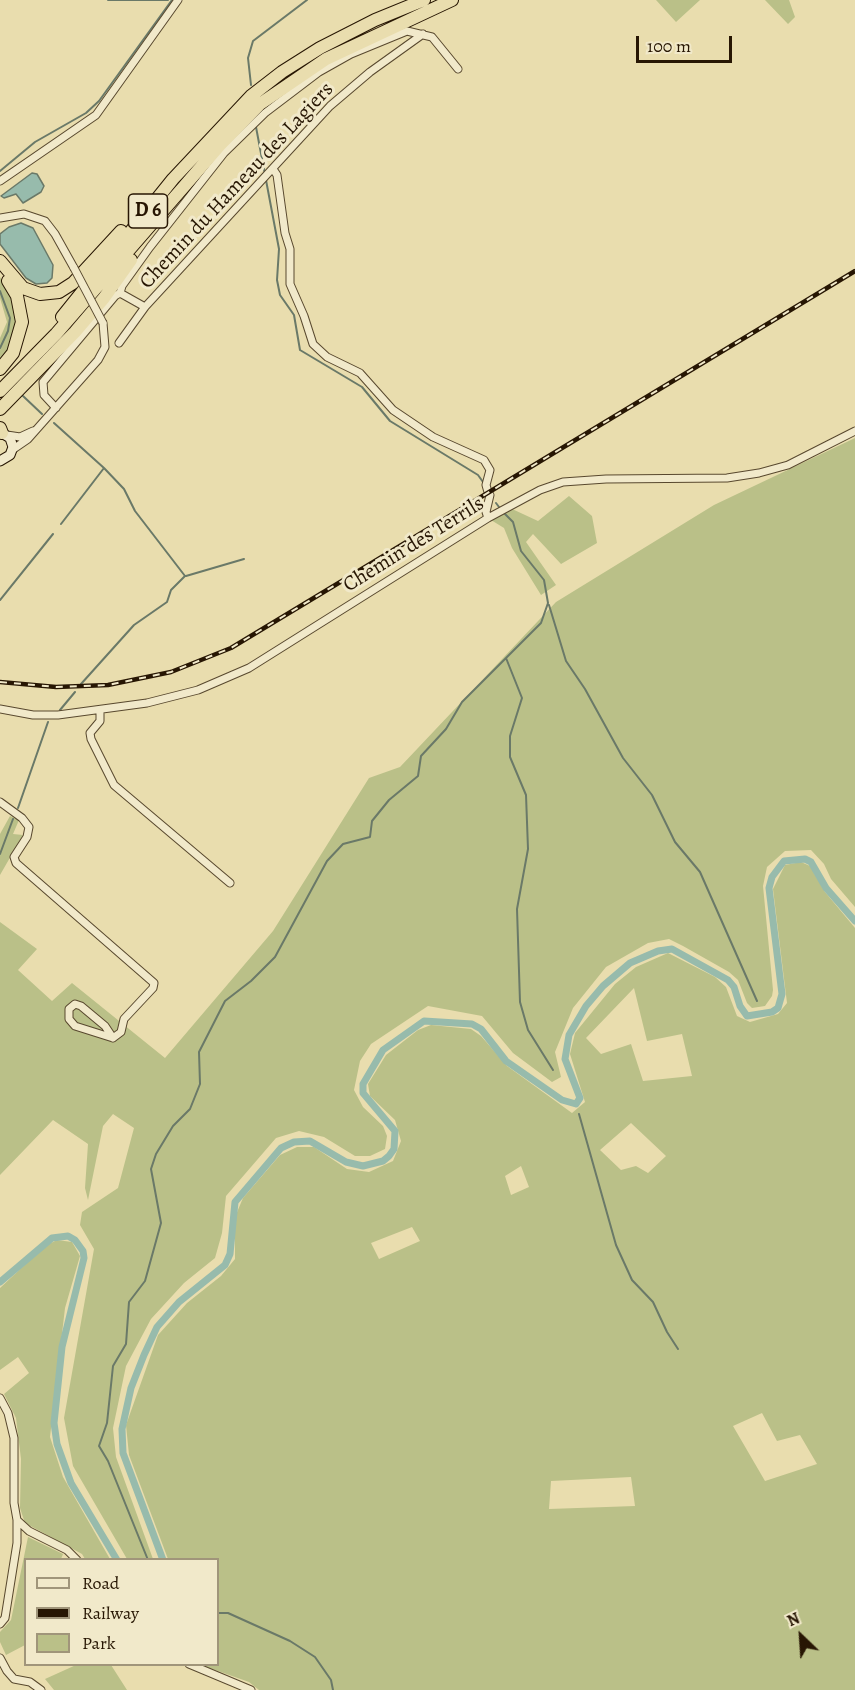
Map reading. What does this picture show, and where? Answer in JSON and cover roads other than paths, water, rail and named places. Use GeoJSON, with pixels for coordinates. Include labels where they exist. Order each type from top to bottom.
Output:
{"type":"FeatureCollection","features":[{"type":"Feature","properties":{"kind":"highway","name":"D 6"},"geometry":{"type":"LineString","coordinates":[[0,380],[51,330],[173,180],[251,96],[320,48],[375,20],[424,0]]}},
{"type":"Feature","properties":{"kind":"highway","name":"D 6"},"geometry":{"type":"LineString","coordinates":[[0,391],[64,326],[192,177],[260,104],[295,79],[356,44],[452,0]]}},
{"type":"Feature","properties":{"kind":"highway"},"geometry":{"type":"LineString","coordinates":[[0,261],[17,284],[31,292],[52,294],[66,289],[87,269],[210,132],[251,96]]}},
{"type":"Feature","properties":{"kind":"highway"},"geometry":{"type":"LineString","coordinates":[[0,409],[47,363],[104,298],[192,177]]}},
{"type":"Feature","properties":{"kind":"highway"},"geometry":{"type":"LineString","coordinates":[[0,270],[17,296],[22,322],[13,353],[0,369]]}},
{"type":"Feature","properties":{"kind":"main road"},"geometry":{"type":"LineString","coordinates":[[1,463],[12,450],[12,441],[2,432]]}},
{"type":"Feature","properties":{"kind":"street"},"geometry":{"type":"LineString","coordinates":[[0,181],[96,115],[178,0]]}},
{"type":"Feature","properties":{"kind":"street","name":"Chemin du Hameau des Lagiers"},"geometry":{"type":"LineString","coordinates":[[56,408],[44,395],[43,382],[120,293],[122,286],[150,247],[224,153],[265,112],[297,86],[351,54],[407,31],[423,34]]}},
{"type":"Feature","properties":{"kind":"street"},"geometry":{"type":"LineString","coordinates":[[423,34],[432,37],[458,69]]}},
{"type":"Feature","properties":{"kind":"street","name":"Chemin du Hameau des Lagiers"},"geometry":{"type":"LineString","coordinates":[[119,343],[145,307],[330,106],[370,72],[423,34]]}},
{"type":"Feature","properties":{"kind":"street"},"geometry":{"type":"LineString","coordinates":[[273,169],[277,176],[285,232],[290,249],[288,279],[313,344],[327,357],[360,373],[393,410],[433,437],[484,460],[490,470],[486,485],[489,494],[486,512],[488,518]]}},
{"type":"Feature","properties":{"kind":"street"},"geometry":{"type":"LineString","coordinates":[[2,218],[24,214],[45,221],[55,234],[103,322],[106,338],[102,354],[21,446],[12,450]]}},
{"type":"Feature","properties":{"kind":"street","name":"Chemin du Hameau des Lagiers"},"geometry":{"type":"LineString","coordinates":[[120,293],[145,307]]}},
{"type":"Feature","properties":{"kind":"street"},"geometry":{"type":"LineString","coordinates":[[2,432],[20,436],[35,430]]}},
{"type":"Feature","properties":{"kind":"street","name":"Chemin des Terrils"},"geometry":{"type":"LineString","coordinates":[[0,709],[45,716],[100,710],[172,697],[235,676],[488,518],[540,490],[563,482],[727,478],[759,473],[802,459],[855,431]]}},
{"type":"Feature","properties":{"kind":"street"},"geometry":{"type":"LineString","coordinates":[[100,710],[100,722],[90,733],[91,739],[114,785],[230,883]]}},
{"type":"Feature","properties":{"kind":"street"},"geometry":{"type":"LineString","coordinates":[[0,802],[22,818],[29,828],[27,837],[14,857],[16,863],[154,983],[153,988],[124,1019],[121,1032],[113,1038]]}},
{"type":"Feature","properties":{"kind":"street"},"geometry":{"type":"LineString","coordinates":[[75,1004],[81,1006],[105,1026],[113,1038],[75,1026],[69,1019],[69,1010],[75,1004]]}},
{"type":"Feature","properties":{"kind":"street"},"geometry":{"type":"LineString","coordinates":[[0,1398],[8,1413],[13,1432],[14,1503],[17,1520],[17,1543],[7,1607],[5,1618],[0,1624]]}},
{"type":"Feature","properties":{"kind":"street"},"geometry":{"type":"LineString","coordinates":[[17,1520],[29,1531],[67,1550],[75,1558]]}},
{"type":"Feature","properties":{"kind":"street"},"geometry":{"type":"LineString","coordinates":[[0,1658],[7,1671],[15,1679],[30,1683],[40,1690]]}},
{"type":"Feature","properties":{"kind":"street"},"geometry":{"type":"LineString","coordinates":[[191,1666],[251,1690]]}},
{"type":"Feature","properties":{"kind":"waterway"},"geometry":{"type":"LineString","coordinates":[[108,0],[168,0]]}},
{"type":"Feature","properties":{"kind":"waterway"},"geometry":{"type":"LineString","coordinates":[[0,171],[35,142],[86,113],[99,101],[172,0]]}},
{"type":"Feature","properties":{"kind":"waterway"},"geometry":{"type":"LineString","coordinates":[[251,85],[248,58],[253,41],[307,0]]}},
{"type":"Feature","properties":{"kind":"waterway"},"geometry":{"type":"LineString","coordinates":[[256,127],[279,249],[277,280],[280,295],[294,315],[300,350],[362,387],[390,421],[478,475],[483,482]]}},
{"type":"Feature","properties":{"kind":"waterway"},"geometry":{"type":"LineString","coordinates":[[0,291],[10,318],[8,331],[0,348]]}},
{"type":"Feature","properties":{"kind":"waterway"},"geometry":{"type":"LineString","coordinates":[[23,396],[42,414]]}},
{"type":"Feature","properties":{"kind":"waterway"},"geometry":{"type":"LineString","coordinates":[[54,423],[104,468],[61,524]]}},
{"type":"Feature","properties":{"kind":"waterway"},"geometry":{"type":"LineString","coordinates":[[81,684],[134,625],[167,602],[171,590],[185,576],[135,511],[124,489],[104,468]]}},
{"type":"Feature","properties":{"kind":"waterway"},"geometry":{"type":"LineString","coordinates":[[496,503],[499,507]]}},
{"type":"Feature","properties":{"kind":"waterway"},"geometry":{"type":"LineString","coordinates":[[147,1558],[108,1461],[99,1446],[107,1423],[113,1366],[126,1344],[129,1302],[145,1281],[161,1223],[151,1169],[156,1154],[173,1126],[190,1109],[200,1084],[199,1052],[225,1001],[251,981],[275,957],[327,861],[343,844],[370,837],[372,821],[389,800],[418,776],[421,756],[446,729],[462,702],[541,623],[548,603],[544,580],[521,551],[513,522],[504,513]]}},
{"type":"Feature","properties":{"kind":"waterway"},"geometry":{"type":"LineString","coordinates":[[0,600],[53,534]]}},
{"type":"Feature","properties":{"kind":"waterway"},"geometry":{"type":"LineString","coordinates":[[186,576],[244,559]]}},
{"type":"Feature","properties":{"kind":"waterway"},"geometry":{"type":"LineString","coordinates":[[549,605],[566,661],[585,689],[623,758],[652,795],[675,842],[700,872],[757,1001]]}},
{"type":"Feature","properties":{"kind":"waterway"},"geometry":{"type":"LineString","coordinates":[[506,658],[522,698],[510,736],[510,757],[526,795],[528,849],[517,909],[520,1002],[528,1030],[553,1070]]}},
{"type":"Feature","properties":{"kind":"waterway"},"geometry":{"type":"LineString","coordinates":[[60,710],[75,692]]}},
{"type":"Feature","properties":{"kind":"waterway"},"geometry":{"type":"LineString","coordinates":[[18,808],[48,722]]}},
{"type":"Feature","properties":{"kind":"waterway"},"geometry":{"type":"LineString","coordinates":[[0,854],[13,819]]}},
{"type":"Feature","properties":{"kind":"waterway"},"geometry":{"type":"LineString","coordinates":[[162,1558],[123,1453],[122,1429],[131,1388],[144,1355],[157,1327],[179,1302],[225,1265],[230,1254],[235,1202],[281,1148],[294,1142],[310,1141],[346,1162],[363,1166],[383,1161],[389,1156],[394,1149],[395,1131],[363,1093],[363,1084],[383,1050],[424,1021],[472,1024],[481,1029],[506,1061],[562,1100],[576,1104],[580,1098],[565,1059],[569,1035],[586,1006],[603,986],[630,963],[658,951],[672,949],[728,980],[734,987],[740,1006],[747,1016],[772,1012],[778,1008],[782,994],[769,888],[772,877],[784,861],[805,859],[811,862],[826,888],[855,921]]}},
{"type":"Feature","properties":{"kind":"waterway"},"geometry":{"type":"LineString","coordinates":[[579,1114],[616,1245],[632,1280],[653,1302],[678,1349]]}},
{"type":"Feature","properties":{"kind":"waterway"},"geometry":{"type":"LineString","coordinates":[[0,1282],[52,1238],[68,1236],[75,1240],[83,1251],[84,1258],[62,1347],[54,1423],[57,1444],[71,1483],[116,1558]]}},
{"type":"Feature","properties":{"kind":"waterway"},"geometry":{"type":"LineString","coordinates":[[219,1613],[228,1613],[290,1641],[315,1657],[331,1680],[333,1690]]}},
{"type":"Feature","properties":{"kind":"railway"},"geometry":{"type":"LineString","coordinates":[[0,682],[56,687],[108,685],[171,672],[231,648],[855,271]]}}]}
